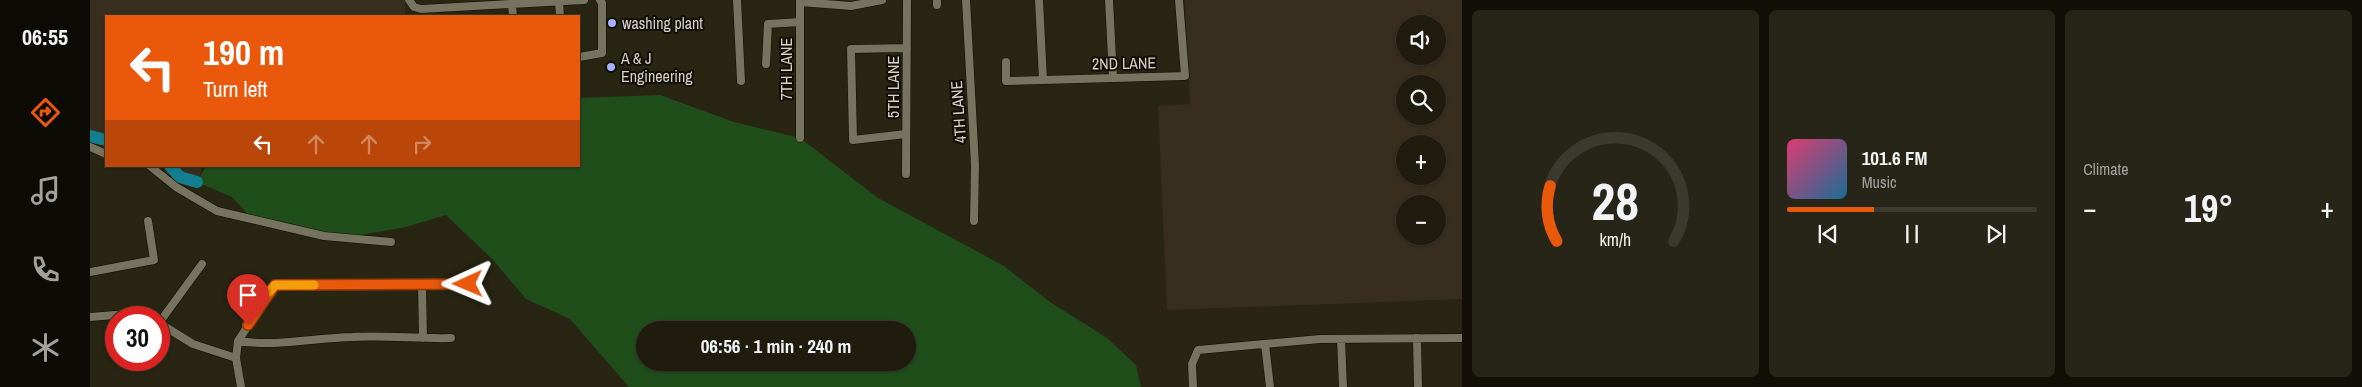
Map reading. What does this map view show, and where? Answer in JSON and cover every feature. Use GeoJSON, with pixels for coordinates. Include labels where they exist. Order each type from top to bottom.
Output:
{"type":"FeatureCollection","features":[{"type":"Feature","properties":{"kind":"street"},"geometry":{"type":"LineString","coordinates":[[409,0],[420,12],[465,12],[512,4],[584,0]]}},
{"type":"Feature","properties":{"kind":"street"},"geometry":{"type":"LineString","coordinates":[[580,57],[600,55],[603,50],[600,0]]}},
{"type":"Feature","properties":{"kind":"street"},"geometry":{"type":"LineString","coordinates":[[737,0],[741,81]]}},
{"type":"Feature","properties":{"kind":"street"},"geometry":{"type":"LineString","coordinates":[[800,1],[851,6],[882,0]]}},
{"type":"Feature","properties":{"kind":"street","name":"5TH LANE"},"geometry":{"type":"LineString","coordinates":[[906,174],[907,0]]}},
{"type":"Feature","properties":{"kind":"street","name":"4TH LANE"},"geometry":{"type":"LineString","coordinates":[[966,0],[975,165],[974,222]]}},
{"type":"Feature","properties":{"kind":"street"},"geometry":{"type":"LineString","coordinates":[[1039,0],[1043,80]]}},
{"type":"Feature","properties":{"kind":"street"},"geometry":{"type":"LineString","coordinates":[[1109,0],[1113,77]]}},
{"type":"Feature","properties":{"kind":"street","name":"2ND LANE"},"geometry":{"type":"LineString","coordinates":[[1006,62],[1006,81],[1185,76],[1179,0]]}},
{"type":"Feature","properties":{"kind":"street","name":"7TH LANE"},"geometry":{"type":"LineString","coordinates":[[800,1],[800,138]]}},
{"type":"Feature","properties":{"kind":"street"},"geometry":{"type":"LineString","coordinates":[[559,2],[560,15]]}},
{"type":"Feature","properties":{"kind":"street"},"geometry":{"type":"LineString","coordinates":[[512,4],[513,15]]}},
{"type":"Feature","properties":{"kind":"street"},"geometry":{"type":"LineString","coordinates":[[766,64],[768,24],[800,22]]}},
{"type":"Feature","properties":{"kind":"street"},"geometry":{"type":"LineString","coordinates":[[906,134],[853,140],[851,49],[907,48]]}},
{"type":"Feature","properties":{"kind":"street"},"geometry":{"type":"LineString","coordinates":[[90,148],[105,154]]}},
{"type":"Feature","properties":{"kind":"street"},"geometry":{"type":"LineString","coordinates":[[151,167],[176,187],[217,211],[324,236],[391,242]]}},
{"type":"Feature","properties":{"kind":"street"},"geometry":{"type":"LineString","coordinates":[[90,272],[154,260],[148,222]]}},
{"type":"Feature","properties":{"kind":"street"},"geometry":{"type":"LineString","coordinates":[[170,308],[202,264]]}},
{"type":"Feature","properties":{"kind":"street"},"geometry":{"type":"LineString","coordinates":[[241,387],[236,358],[238,341],[275,285],[468,284]]}},
{"type":"Feature","properties":{"kind":"street"},"geometry":{"type":"LineString","coordinates":[[422,285],[422,338]]}},
{"type":"Feature","properties":{"kind":"street"},"geometry":{"type":"LineString","coordinates":[[90,317],[105,316]]}},
{"type":"Feature","properties":{"kind":"street"},"geometry":{"type":"LineString","coordinates":[[170,330],[193,344],[236,358]]}},
{"type":"Feature","properties":{"kind":"street"},"geometry":{"type":"LineString","coordinates":[[238,341],[252,343],[305,342],[352,336],[451,338]]}},
{"type":"Feature","properties":{"kind":"street"},"geometry":{"type":"LineString","coordinates":[[1417,338],[1418,387]]}},
{"type":"Feature","properties":{"kind":"street"},"geometry":{"type":"LineString","coordinates":[[1193,387],[1192,364],[1198,350],[1341,339],[1462,338]]}},
{"type":"Feature","properties":{"kind":"street"},"geometry":{"type":"LineString","coordinates":[[1341,339],[1343,387]]}},
{"type":"Feature","properties":{"kind":"street"},"geometry":{"type":"LineString","coordinates":[[1265,344],[1270,387]]}},
{"type":"Feature","properties":{"kind":"shaded area"},"geometry":{"type":"Polygon","coordinates":[[[90,0],[405,0],[405,15],[105,15],[105,138],[90,133],[90,0]]]}},
{"type":"Feature","properties":{"kind":"shaded area"},"geometry":{"type":"Polygon","coordinates":[[[1185,0],[1462,0],[1462,299],[1167,310],[1158,106],[1190,104],[1185,0]]]}},
{"type":"Feature","properties":{"kind":"shaded area"},"geometry":{"type":"Polygon","coordinates":[[[177,167],[203,167],[197,182],[177,167]]]}},
{"type":"Feature","properties":{"kind":"green space"},"geometry":{"type":"Polygon","coordinates":[[[660,95],[734,122],[800,138],[878,198],[1004,266],[1050,302],[1107,338],[1136,365],[1141,387],[629,387],[570,319],[526,299],[493,260],[446,215],[406,227],[343,238],[252,219],[232,197],[197,182],[205,167],[580,167],[580,98],[660,95]]]}},
{"type":"Feature","properties":{"kind":"waterway"},"geometry":{"type":"LineString","coordinates":[[90,136],[105,140]]}},
{"type":"Feature","properties":{"kind":"waterway"},"geometry":{"type":"LineString","coordinates":[[171,167],[180,177],[197,182]]}},
{"type":"Feature","properties":{"kind":"slow traffic"},"geometry":{"type":"LineString","coordinates":[[269,292],[275,285],[281,284],[314,285]]}},
{"type":"Feature","properties":{"kind":"place","name":"washing plant"},"geometry":{"type":"Point","coordinates":[612,23]}},
{"type":"Feature","properties":{"kind":"place","name":"A & J Engineering"},"geometry":{"type":"Point","coordinates":[611,67]}},
{"type":"Feature","properties":{"kind":"route"},"geometry":{"type":"LineString","coordinates":[[248,325],[271,288],[275,285],[468,284]]}}]}
